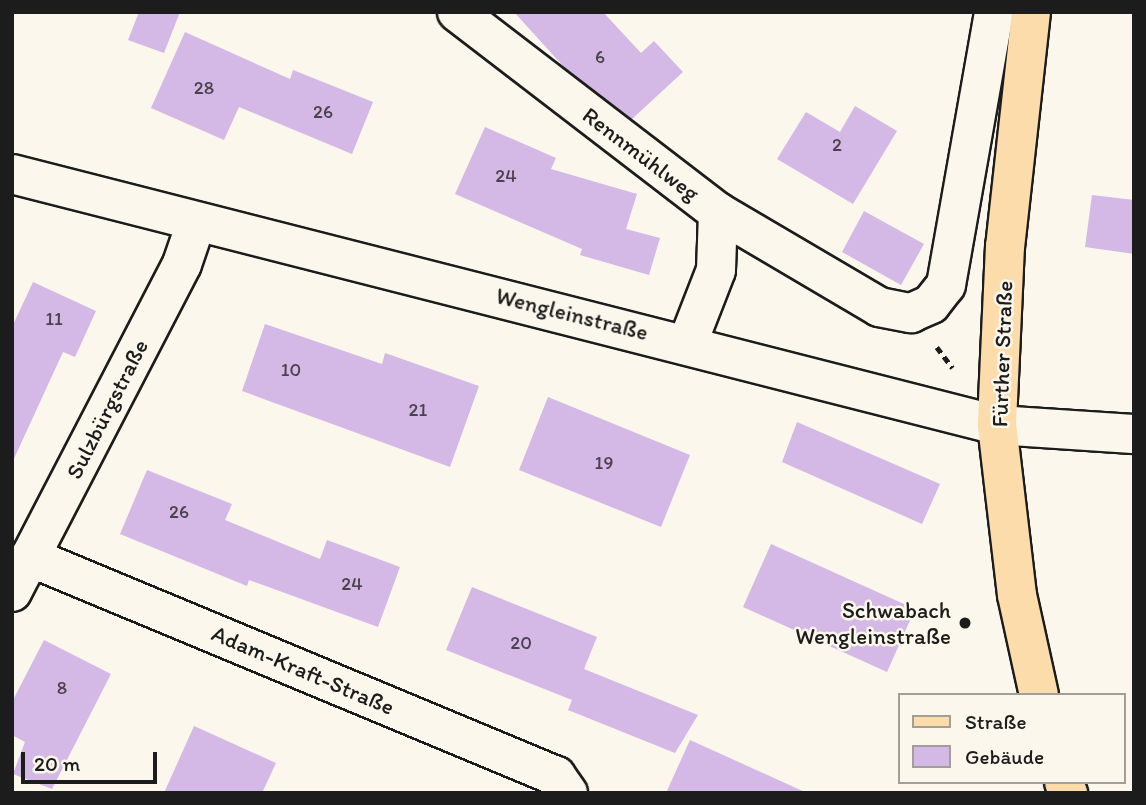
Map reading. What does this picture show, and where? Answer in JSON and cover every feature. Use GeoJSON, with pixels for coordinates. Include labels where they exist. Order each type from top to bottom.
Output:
{"type":"FeatureCollection","features":[{"type":"Feature","properties":{"kind":"main road","name":"Fürther Straße"},"geometry":{"type":"LineString","coordinates":[[1018,15],[997,425],[1017,595],[1039,693]]}},
{"type":"Feature","properties":{"kind":"street","name":"Rennmühlweg"},"geometry":{"type":"LineString","coordinates":[[457,12],[718,212],[716,270],[688,342]]}},
{"type":"Feature","properties":{"kind":"street"},"geometry":{"type":"LineString","coordinates":[[718,212],[879,307],[911,313],[932,304],[946,285],[1018,15]]}},
{"type":"Feature","properties":{"kind":"street","name":"Wengleinstraße"},"geometry":{"type":"LineString","coordinates":[[12,174],[196,223],[688,342],[997,425],[1134,434]]}},
{"type":"Feature","properties":{"kind":"street","name":"Sulzbürgstraße"},"geometry":{"type":"LineString","coordinates":[[12,592],[182,264],[196,223]]}},
{"type":"Feature","properties":{"kind":"street","name":"Adam-Kraft-Straße"},"geometry":{"type":"LineString","coordinates":[[30,557],[556,776],[568,793]]}},
{"type":"Feature","properties":{"kind":"building"},"geometry":{"type":"Polygon","coordinates":[[[139,12],[180,12],[164,53],[128,40],[139,12]]]}},
{"type":"Feature","properties":{"kind":"building"},"geometry":{"type":"Polygon","coordinates":[[[514,12],[603,12],[641,53],[654,41],[683,72],[632,119],[564,67],[514,12]]]}},
{"type":"Feature","properties":{"kind":"building"},"geometry":{"type":"Polygon","coordinates":[[[185,32],[290,79],[293,70],[373,102],[352,154],[239,107],[224,140],[151,108],[185,32]]]}},
{"type":"Feature","properties":{"kind":"building"},"geometry":{"type":"Polygon","coordinates":[[[855,106],[897,131],[853,204],[777,159],[806,112],[840,132],[855,106]]]}},
{"type":"Feature","properties":{"kind":"building"},"geometry":{"type":"Polygon","coordinates":[[[485,127],[556,158],[551,169],[637,194],[626,229],[660,238],[649,275],[580,255],[582,249],[455,194],[485,127]]]}},
{"type":"Feature","properties":{"kind":"building"},"geometry":{"type":"Polygon","coordinates":[[[1092,195],[1134,200],[1134,254],[1085,247],[1092,195]]]}},
{"type":"Feature","properties":{"kind":"building"},"geometry":{"type":"Polygon","coordinates":[[[864,211],[924,244],[901,285],[842,252],[864,211]]]}},
{"type":"Feature","properties":{"kind":"building"},"geometry":{"type":"Polygon","coordinates":[[[33,282],[96,311],[75,357],[63,352],[12,463],[12,327],[33,282]]]}},
{"type":"Feature","properties":{"kind":"building"},"geometry":{"type":"Polygon","coordinates":[[[265,324],[382,364],[385,353],[479,386],[450,467],[242,391],[265,324]]]}},
{"type":"Feature","properties":{"kind":"building"},"geometry":{"type":"Polygon","coordinates":[[[548,397],[690,455],[661,527],[519,470],[548,397]]]}},
{"type":"Feature","properties":{"kind":"building"},"geometry":{"type":"Polygon","coordinates":[[[797,422],[940,484],[922,524],[782,462],[797,422]]]}},
{"type":"Feature","properties":{"kind":"building"},"geometry":{"type":"Polygon","coordinates":[[[147,470],[232,504],[225,520],[320,559],[327,540],[400,567],[378,627],[249,580],[247,586],[120,534],[147,470]]]}},
{"type":"Feature","properties":{"kind":"building"},"geometry":{"type":"Polygon","coordinates":[[[771,544],[915,609],[887,672],[743,607],[771,544]]]}},
{"type":"Feature","properties":{"kind":"building"},"geometry":{"type":"Polygon","coordinates":[[[472,587],[597,637],[584,669],[698,715],[675,753],[568,710],[572,700],[446,650],[472,587]]]}},
{"type":"Feature","properties":{"kind":"building"},"geometry":{"type":"Polygon","coordinates":[[[44,640],[111,674],[52,789],[13,774],[25,742],[12,735],[12,702],[44,640]]]}},
{"type":"Feature","properties":{"kind":"building"},"geometry":{"type":"Polygon","coordinates":[[[194,726],[276,763],[262,793],[164,793],[194,726]]]}},
{"type":"Feature","properties":{"kind":"building"},"geometry":{"type":"Polygon","coordinates":[[[690,740],[807,793],[666,793],[690,740]]]}},
{"type":"Feature","properties":{"kind":"place","name":"Schwabach Wengleinstraße"},"geometry":{"type":"Point","coordinates":[965,623]}}]}
